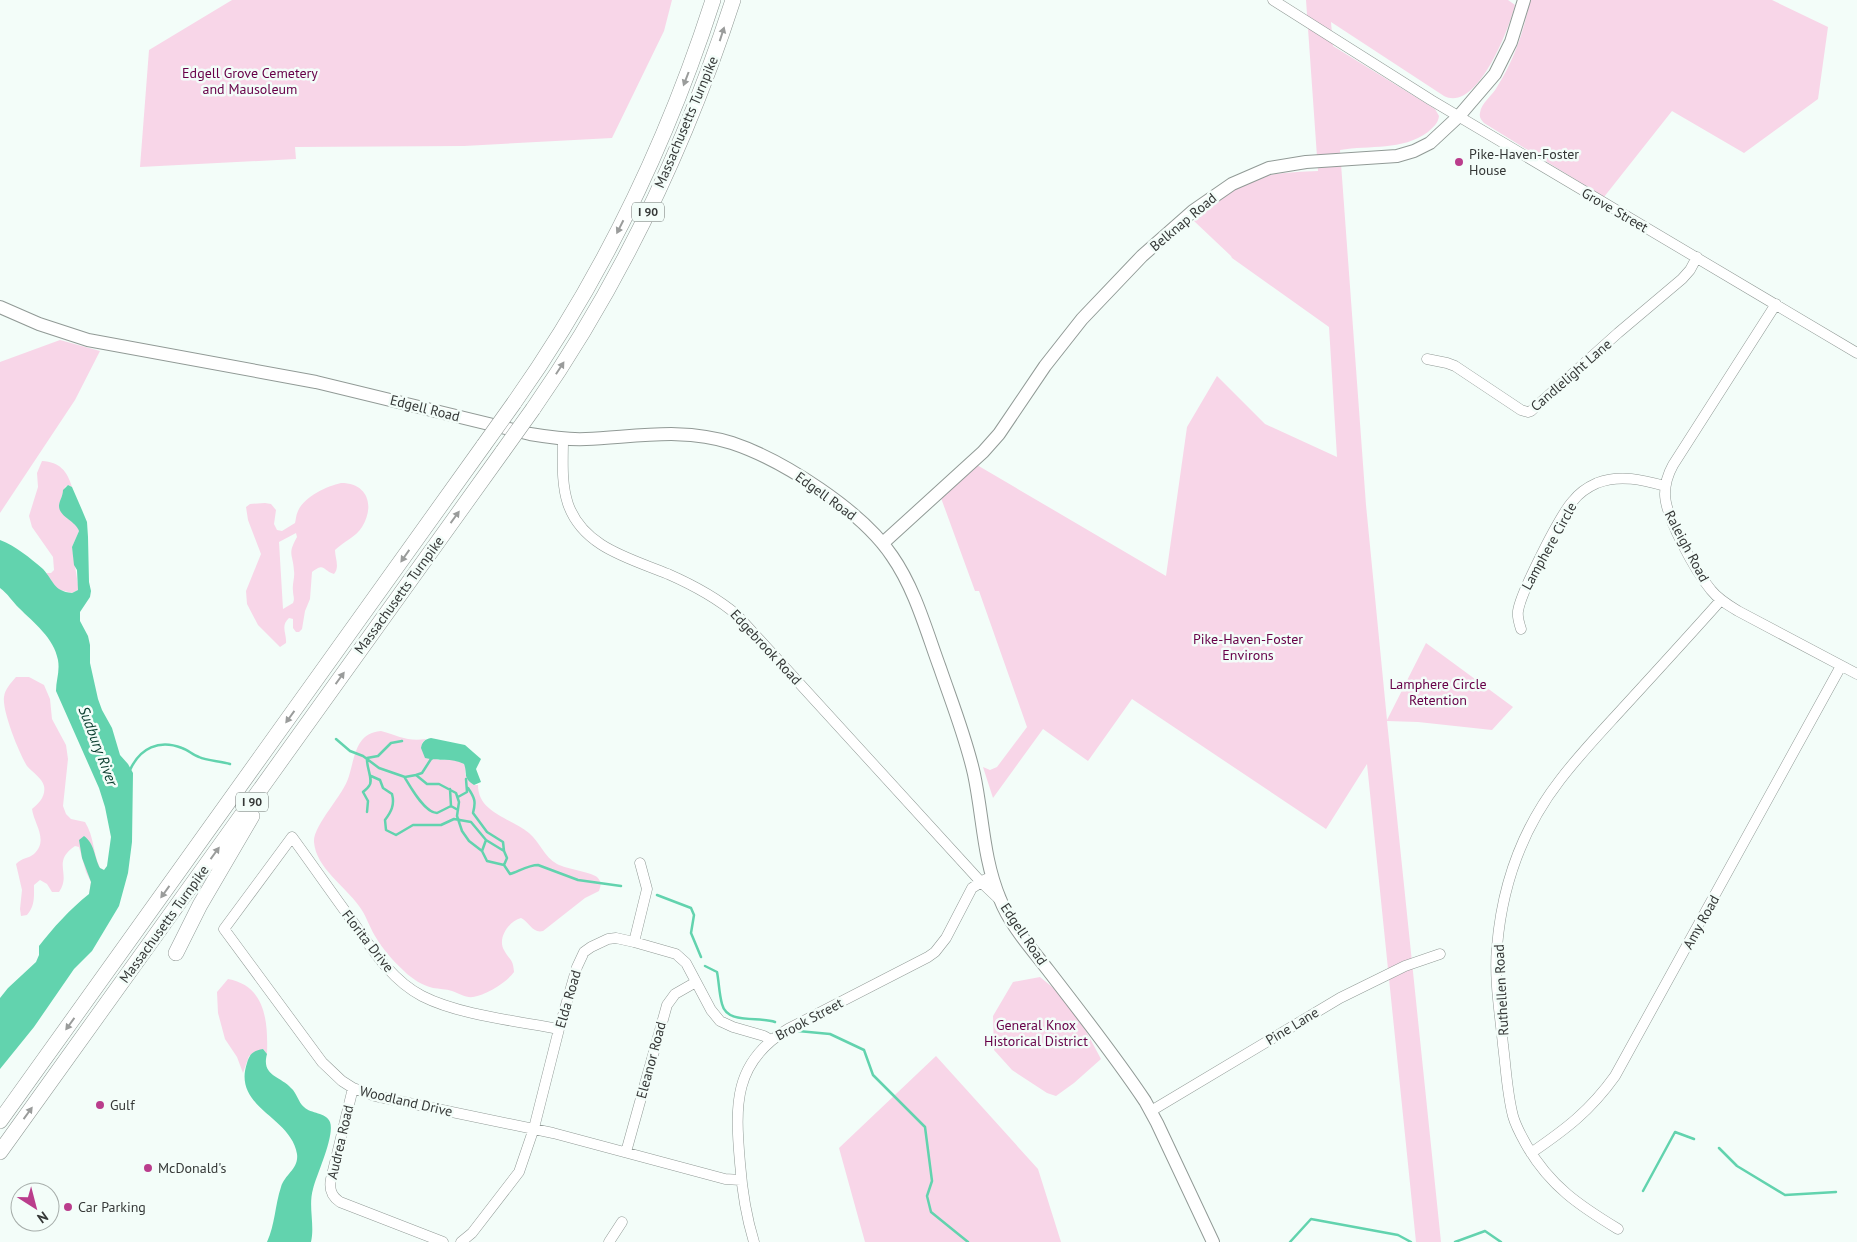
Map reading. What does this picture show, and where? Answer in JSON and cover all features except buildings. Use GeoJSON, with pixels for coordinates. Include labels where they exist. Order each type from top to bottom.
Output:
{"type":"FeatureCollection","features":[{"type":"Feature","properties":{"kind":"highway","name":"Massachusetts Turnpike"},"geometry":{"type":"LineString","coordinates":[[0,1121],[484,446],[552,347],[578,305],[632,204],[680,95],[713,0]]}},
{"type":"Feature","properties":{"kind":"highway","name":"Massachusetts Turnpike"},"geometry":{"type":"LineString","coordinates":[[0,1152],[533,409],[594,315],[652,203],[697,104],[733,0]]}},
{"type":"Feature","properties":{"kind":"highway"},"geometry":{"type":"LineString","coordinates":[[176,953],[200,905],[255,811],[325,698]]}},
{"type":"Feature","properties":{"kind":"main road","name":"Belknap Road"},"geometry":{"type":"LineString","coordinates":[[883,543],[992,442],[1007,424],[1045,366],[1064,341],[1118,280],[1154,245],[1218,192],[1244,178],[1282,165],[1406,154],[1430,143],[1459,116],[1501,64],[1511,42],[1524,0]]}},
{"type":"Feature","properties":{"kind":"main road","name":"Edgell Road"},"geometry":{"type":"LineString","coordinates":[[0,307],[46,326],[88,340],[316,382],[530,434],[584,439],[651,434],[681,434],[707,437],[756,452],[793,472],[841,505],[883,543],[899,567],[910,589],[963,735],[978,793],[986,879],[1020,933],[1133,1082],[1151,1111],[1213,1242]]}},
{"type":"Feature","properties":{"kind":"street","name":"Grove Street"},"geometry":{"type":"LineString","coordinates":[[1273,0],[1617,212],[1697,257],[1857,353]]}},
{"type":"Feature","properties":{"kind":"street","name":"Candlelight Lane"},"geometry":{"type":"LineString","coordinates":[[1427,359],[1455,366],[1521,410],[1531,411],[1682,279],[1690,270],[1697,257]]}},
{"type":"Feature","properties":{"kind":"street","name":"Raleigh Road"},"geometry":{"type":"LineString","coordinates":[[1776,304],[1673,465],[1665,486],[1666,504],[1671,521],[1704,580],[1722,600],[1738,611],[1857,674]]}},
{"type":"Feature","properties":{"kind":"street","name":"Edgebrook Road"},"geometry":{"type":"LineString","coordinates":[[563,438],[564,479],[567,502],[577,524],[585,533],[602,546],[708,592],[737,615],[986,879]]}},
{"type":"Feature","properties":{"kind":"street","name":"Lamphere Circle"},"geometry":{"type":"LineString","coordinates":[[1521,629],[1518,616],[1523,594],[1560,520],[1572,501],[1580,493],[1596,484],[1615,479],[1640,480],[1665,486]]}},
{"type":"Feature","properties":{"kind":"street","name":"Ruthellen Road"},"geometry":{"type":"LineString","coordinates":[[1618,1229],[1583,1208],[1550,1179],[1518,1131],[1508,1092],[1499,1006],[1497,948],[1502,905],[1512,867],[1524,837],[1544,802],[1560,780],[1722,600]]}},
{"type":"Feature","properties":{"kind":"street","name":"Amy Road"},"geometry":{"type":"LineString","coordinates":[[1531,1153],[1582,1116],[1600,1097],[1615,1076],[1841,666]]}},
{"type":"Feature","properties":{"kind":"street","name":"Florita Drive"},"geometry":{"type":"LineString","coordinates":[[292,837],[377,955],[396,977],[413,990],[430,1000],[456,1009],[559,1029]]}},
{"type":"Feature","properties":{"kind":"street","name":"Woodland Drive"},"geometry":{"type":"LineString","coordinates":[[292,837],[224,929],[322,1062],[342,1081],[353,1088],[388,1100],[534,1128],[725,1179],[741,1180]]}},
{"type":"Feature","properties":{"kind":"street"},"geometry":{"type":"LineString","coordinates":[[634,942],[647,890],[640,863]]}},
{"type":"Feature","properties":{"kind":"street","name":"Brook Street"},"geometry":{"type":"LineString","coordinates":[[754,1242],[745,1208],[736,1125],[740,1092],[752,1062],[771,1040],[798,1023],[936,952],[946,938],[969,893],[986,879]]}},
{"type":"Feature","properties":{"kind":"street","name":"Elda Road"},"geometry":{"type":"LineString","coordinates":[[534,1128],[576,967],[584,952],[608,939],[634,942],[676,954],[686,963],[711,1010],[720,1021],[771,1040]]}},
{"type":"Feature","properties":{"kind":"street","name":"Pine Lane"},"geometry":{"type":"LineString","coordinates":[[1151,1111],[1340,998],[1405,966],[1440,954]]}},
{"type":"Feature","properties":{"kind":"street","name":"Eleanor Road"},"geometry":{"type":"LineString","coordinates":[[626,1152],[665,1011],[670,999],[675,994],[696,982]]}},
{"type":"Feature","properties":{"kind":"street","name":"Audrea Road"},"geometry":{"type":"LineString","coordinates":[[353,1088],[331,1179],[331,1193],[340,1202],[443,1242]]}},
{"type":"Feature","properties":{"kind":"street"},"geometry":{"type":"LineString","coordinates":[[461,1242],[472,1233],[516,1178],[534,1128]]}},
{"type":"Feature","properties":{"kind":"street"},"geometry":{"type":"LineString","coordinates":[[609,1242],[622,1222]]}},
{"type":"Feature","properties":{"kind":"green space","name":"Edgell Grove Cemetery and Mausoleum"},"geometry":{"type":"Polygon","coordinates":[[[232,0],[672,0],[664,31],[612,138],[464,146],[295,147],[296,159],[140,167],[149,50],[232,0]]]}},
{"type":"Feature","properties":{"kind":"green space","name":"Pike-Haven-Foster Environs"},"geometry":{"type":"Polygon","coordinates":[[[1306,0],[1508,0],[1515,5],[1506,32],[1490,66],[1468,92],[1456,98],[1444,96],[1331,22],[1333,46],[1435,109],[1439,116],[1428,132],[1408,142],[1397,145],[1340,150],[1366,505],[1387,720],[1426,643],[1513,707],[1492,730],[1418,722],[1387,721],[1441,1242],[1416,1242],[1367,764],[1326,829],[1132,699],[1088,761],[1043,729],[993,798],[983,767],[990,770],[997,767],[1027,727],[979,591],[975,591],[941,498],[977,465],[1166,576],[1187,427],[1217,376],[1265,424],[1337,457],[1329,327],[1232,258],[1194,221],[1225,197],[1250,181],[1273,175],[1318,171],[1306,0]]]}},
{"type":"Feature","properties":{"kind":"green space"},"geometry":{"type":"Polygon","coordinates":[[[1530,0],[1772,0],[1828,27],[1818,99],[1744,153],[1672,111],[1604,197],[1484,123],[1480,118],[1481,109],[1503,77],[1513,56],[1525,23],[1530,0]]]}},
{"type":"Feature","properties":{"kind":"green space"},"geometry":{"type":"Polygon","coordinates":[[[60,340],[100,351],[75,400],[0,513],[0,362],[60,340]]]}},
{"type":"Feature","properties":{"kind":"green space"},"geometry":{"type":"Polygon","coordinates":[[[42,461],[54,463],[62,468],[68,476],[72,487],[68,485],[65,487],[59,505],[66,517],[77,525],[79,531],[72,547],[78,590],[72,593],[57,589],[46,573],[51,573],[54,570],[53,557],[32,527],[29,516],[38,487],[37,473],[42,461]]]}},
{"type":"Feature","properties":{"kind":"green space"},"geometry":{"type":"Polygon","coordinates":[[[335,484],[350,484],[363,491],[368,504],[366,519],[356,534],[335,550],[337,565],[334,574],[322,567],[312,572],[310,599],[305,611],[302,629],[296,632],[293,628],[293,619],[289,618],[284,627],[286,643],[280,647],[258,625],[247,604],[246,591],[261,554],[248,520],[246,507],[250,504],[271,504],[276,510],[274,524],[277,530],[282,531],[295,523],[298,511],[305,501],[323,489],[335,484]],[[296,533],[279,542],[283,609],[294,601],[294,574],[291,551],[297,537],[296,533]]]}},
{"type":"Feature","properties":{"kind":"green space"},"geometry":{"type":"Polygon","coordinates":[[[16,677],[29,677],[44,685],[50,699],[52,719],[66,745],[68,759],[63,806],[66,814],[71,819],[85,822],[100,868],[104,870],[89,894],[91,882],[79,847],[75,846],[64,857],[64,879],[59,892],[52,892],[47,884],[40,880],[34,885],[34,901],[31,908],[27,915],[21,916],[22,890],[16,864],[32,856],[38,849],[40,838],[32,809],[41,799],[44,793],[44,786],[41,780],[27,766],[12,732],[6,712],[4,697],[8,686],[16,677]]]}},
{"type":"Feature","properties":{"kind":"green space"},"geometry":{"type":"Polygon","coordinates":[[[381,731],[409,739],[426,739],[422,743],[438,760],[453,759],[464,764],[466,768],[465,774],[474,785],[478,785],[479,794],[489,809],[529,833],[557,864],[594,875],[600,882],[599,891],[585,898],[543,931],[536,931],[521,918],[512,923],[503,935],[502,945],[513,964],[514,972],[501,984],[484,994],[470,997],[450,990],[433,988],[407,974],[381,945],[361,909],[325,868],[316,851],[314,842],[318,827],[346,784],[361,741],[366,736],[381,731]]]}},
{"type":"Feature","properties":{"kind":"green space","name":"General Knox Historical District"},"geometry":{"type":"Polygon","coordinates":[[[1040,977],[1062,995],[1086,1031],[1101,1059],[1056,1096],[1047,1093],[1012,1070],[994,1050],[993,1016],[1013,982],[1040,977]]]}},
{"type":"Feature","properties":{"kind":"green space"},"geometry":{"type":"Polygon","coordinates":[[[228,979],[241,983],[257,997],[262,1007],[267,1030],[267,1054],[263,1049],[249,1056],[243,1073],[237,1057],[225,1039],[218,1013],[217,992],[228,979]]]}},
{"type":"Feature","properties":{"kind":"green space"},"geometry":{"type":"Polygon","coordinates":[[[936,1056],[1038,1169],[1061,1242],[865,1242],[839,1148],[936,1056]]]}},
{"type":"Feature","properties":{"kind":"water","name":"Sudbury River"},"geometry":{"type":"Polygon","coordinates":[[[68,485],[72,487],[87,522],[91,591],[90,597],[80,612],[80,621],[88,636],[90,663],[98,699],[112,728],[120,755],[133,773],[132,842],[128,873],[119,906],[92,951],[74,969],[34,1027],[0,1069],[0,998],[36,962],[39,955],[39,946],[50,932],[89,894],[91,882],[82,858],[79,840],[84,836],[88,839],[100,868],[104,870],[107,866],[111,837],[99,788],[56,691],[59,668],[56,652],[43,631],[0,588],[0,540],[17,549],[43,569],[57,588],[72,593],[78,590],[77,570],[74,565],[72,547],[79,531],[75,524],[62,513],[59,506],[63,490],[68,485]]]}},
{"type":"Feature","properties":{"kind":"water"},"geometry":{"type":"Polygon","coordinates":[[[431,738],[465,745],[481,759],[476,769],[481,782],[474,785],[470,782],[464,764],[450,760],[425,758],[421,746],[424,741],[431,738]]]}},
{"type":"Feature","properties":{"kind":"water"},"geometry":{"type":"Polygon","coordinates":[[[263,1049],[267,1054],[266,1061],[269,1071],[293,1090],[304,1107],[325,1116],[330,1122],[331,1128],[328,1145],[312,1195],[311,1242],[267,1242],[272,1229],[281,1187],[285,1178],[296,1164],[297,1154],[293,1141],[285,1130],[255,1102],[248,1091],[245,1078],[248,1060],[252,1053],[263,1049]]]}},
{"type":"Feature","properties":{"kind":"waterway"},"geometry":{"type":"LineString","coordinates":[[336,739],[350,751],[363,756],[379,768],[405,777],[416,775],[427,784],[439,784],[456,793],[459,802],[457,816],[462,831],[469,841],[482,851],[487,861],[504,865],[510,874],[538,865],[578,880],[621,886]]}},
{"type":"Feature","properties":{"kind":"waterway"},"geometry":{"type":"LineString","coordinates":[[367,812],[368,801],[363,792],[371,781],[367,758],[378,756],[391,743],[402,741]]}},
{"type":"Feature","properties":{"kind":"waterway"},"geometry":{"type":"LineString","coordinates":[[130,770],[139,756],[151,747],[158,745],[174,745],[202,758],[230,764]]}},
{"type":"Feature","properties":{"kind":"waterway"},"geometry":{"type":"LineString","coordinates":[[416,775],[422,773],[431,759]]}},
{"type":"Feature","properties":{"kind":"waterway"},"geometry":{"type":"LineString","coordinates":[[371,776],[380,780],[383,788],[392,794],[392,808],[385,820],[386,830],[396,835],[413,825],[441,825],[454,819],[471,822],[486,840],[504,851],[507,858],[504,865]]}},
{"type":"Feature","properties":{"kind":"waterway"},"geometry":{"type":"LineString","coordinates":[[405,778],[423,805],[432,812],[437,813],[451,806],[458,810]]}},
{"type":"Feature","properties":{"kind":"waterway"},"geometry":{"type":"LineString","coordinates":[[458,797],[467,792],[466,779]]}},
{"type":"Feature","properties":{"kind":"waterway"},"geometry":{"type":"LineString","coordinates":[[468,788],[474,800],[473,813],[487,832],[503,842],[504,851]]}},
{"type":"Feature","properties":{"kind":"waterway"},"geometry":{"type":"LineString","coordinates":[[450,789],[451,806]]}},
{"type":"Feature","properties":{"kind":"waterway"},"geometry":{"type":"LineString","coordinates":[[482,851],[486,840]]}},
{"type":"Feature","properties":{"kind":"waterway"},"geometry":{"type":"LineString","coordinates":[[657,895],[691,908],[694,915],[691,933],[701,957]]}},
{"type":"Feature","properties":{"kind":"waterway"},"geometry":{"type":"LineString","coordinates":[[705,966],[717,972],[720,996],[725,1011],[730,1015],[744,1019],[775,1022]]}},
{"type":"Feature","properties":{"kind":"waterway"},"geometry":{"type":"LineString","coordinates":[[798,1031],[830,1034],[864,1050],[873,1075],[925,1127],[932,1181],[927,1196],[931,1212],[968,1242]]}},
{"type":"Feature","properties":{"kind":"waterway"},"geometry":{"type":"LineString","coordinates":[[1643,1191],[1675,1132],[1694,1139]]}},
{"type":"Feature","properties":{"kind":"waterway"},"geometry":{"type":"LineString","coordinates":[[1719,1148],[1737,1166],[1785,1195],[1836,1192]]}},
{"type":"Feature","properties":{"kind":"waterway"},"geometry":{"type":"LineString","coordinates":[[1290,1242],[1311,1219],[1398,1235],[1411,1242]]}},
{"type":"Feature","properties":{"kind":"waterway"},"geometry":{"type":"LineString","coordinates":[[1455,1242],[1485,1231],[1501,1242]]}},
{"type":"Feature","properties":{"kind":"place","name":"Pike-Haven-Foster House"},"geometry":{"type":"Point","coordinates":[1459,162]}},
{"type":"Feature","properties":{"kind":"place","name":"Gulf"},"geometry":{"type":"Point","coordinates":[100,1105]}},
{"type":"Feature","properties":{"kind":"place","name":"McDonald's"},"geometry":{"type":"Point","coordinates":[148,1168]}},
{"type":"Feature","properties":{"kind":"place","name":"Car Parking"},"geometry":{"type":"Point","coordinates":[68,1207]}},
{"type":"Feature","properties":{"kind":"park label","name":"Lamphere Circle Retention"},"geometry":{"type":"Point","coordinates":[1438,692]}}]}
